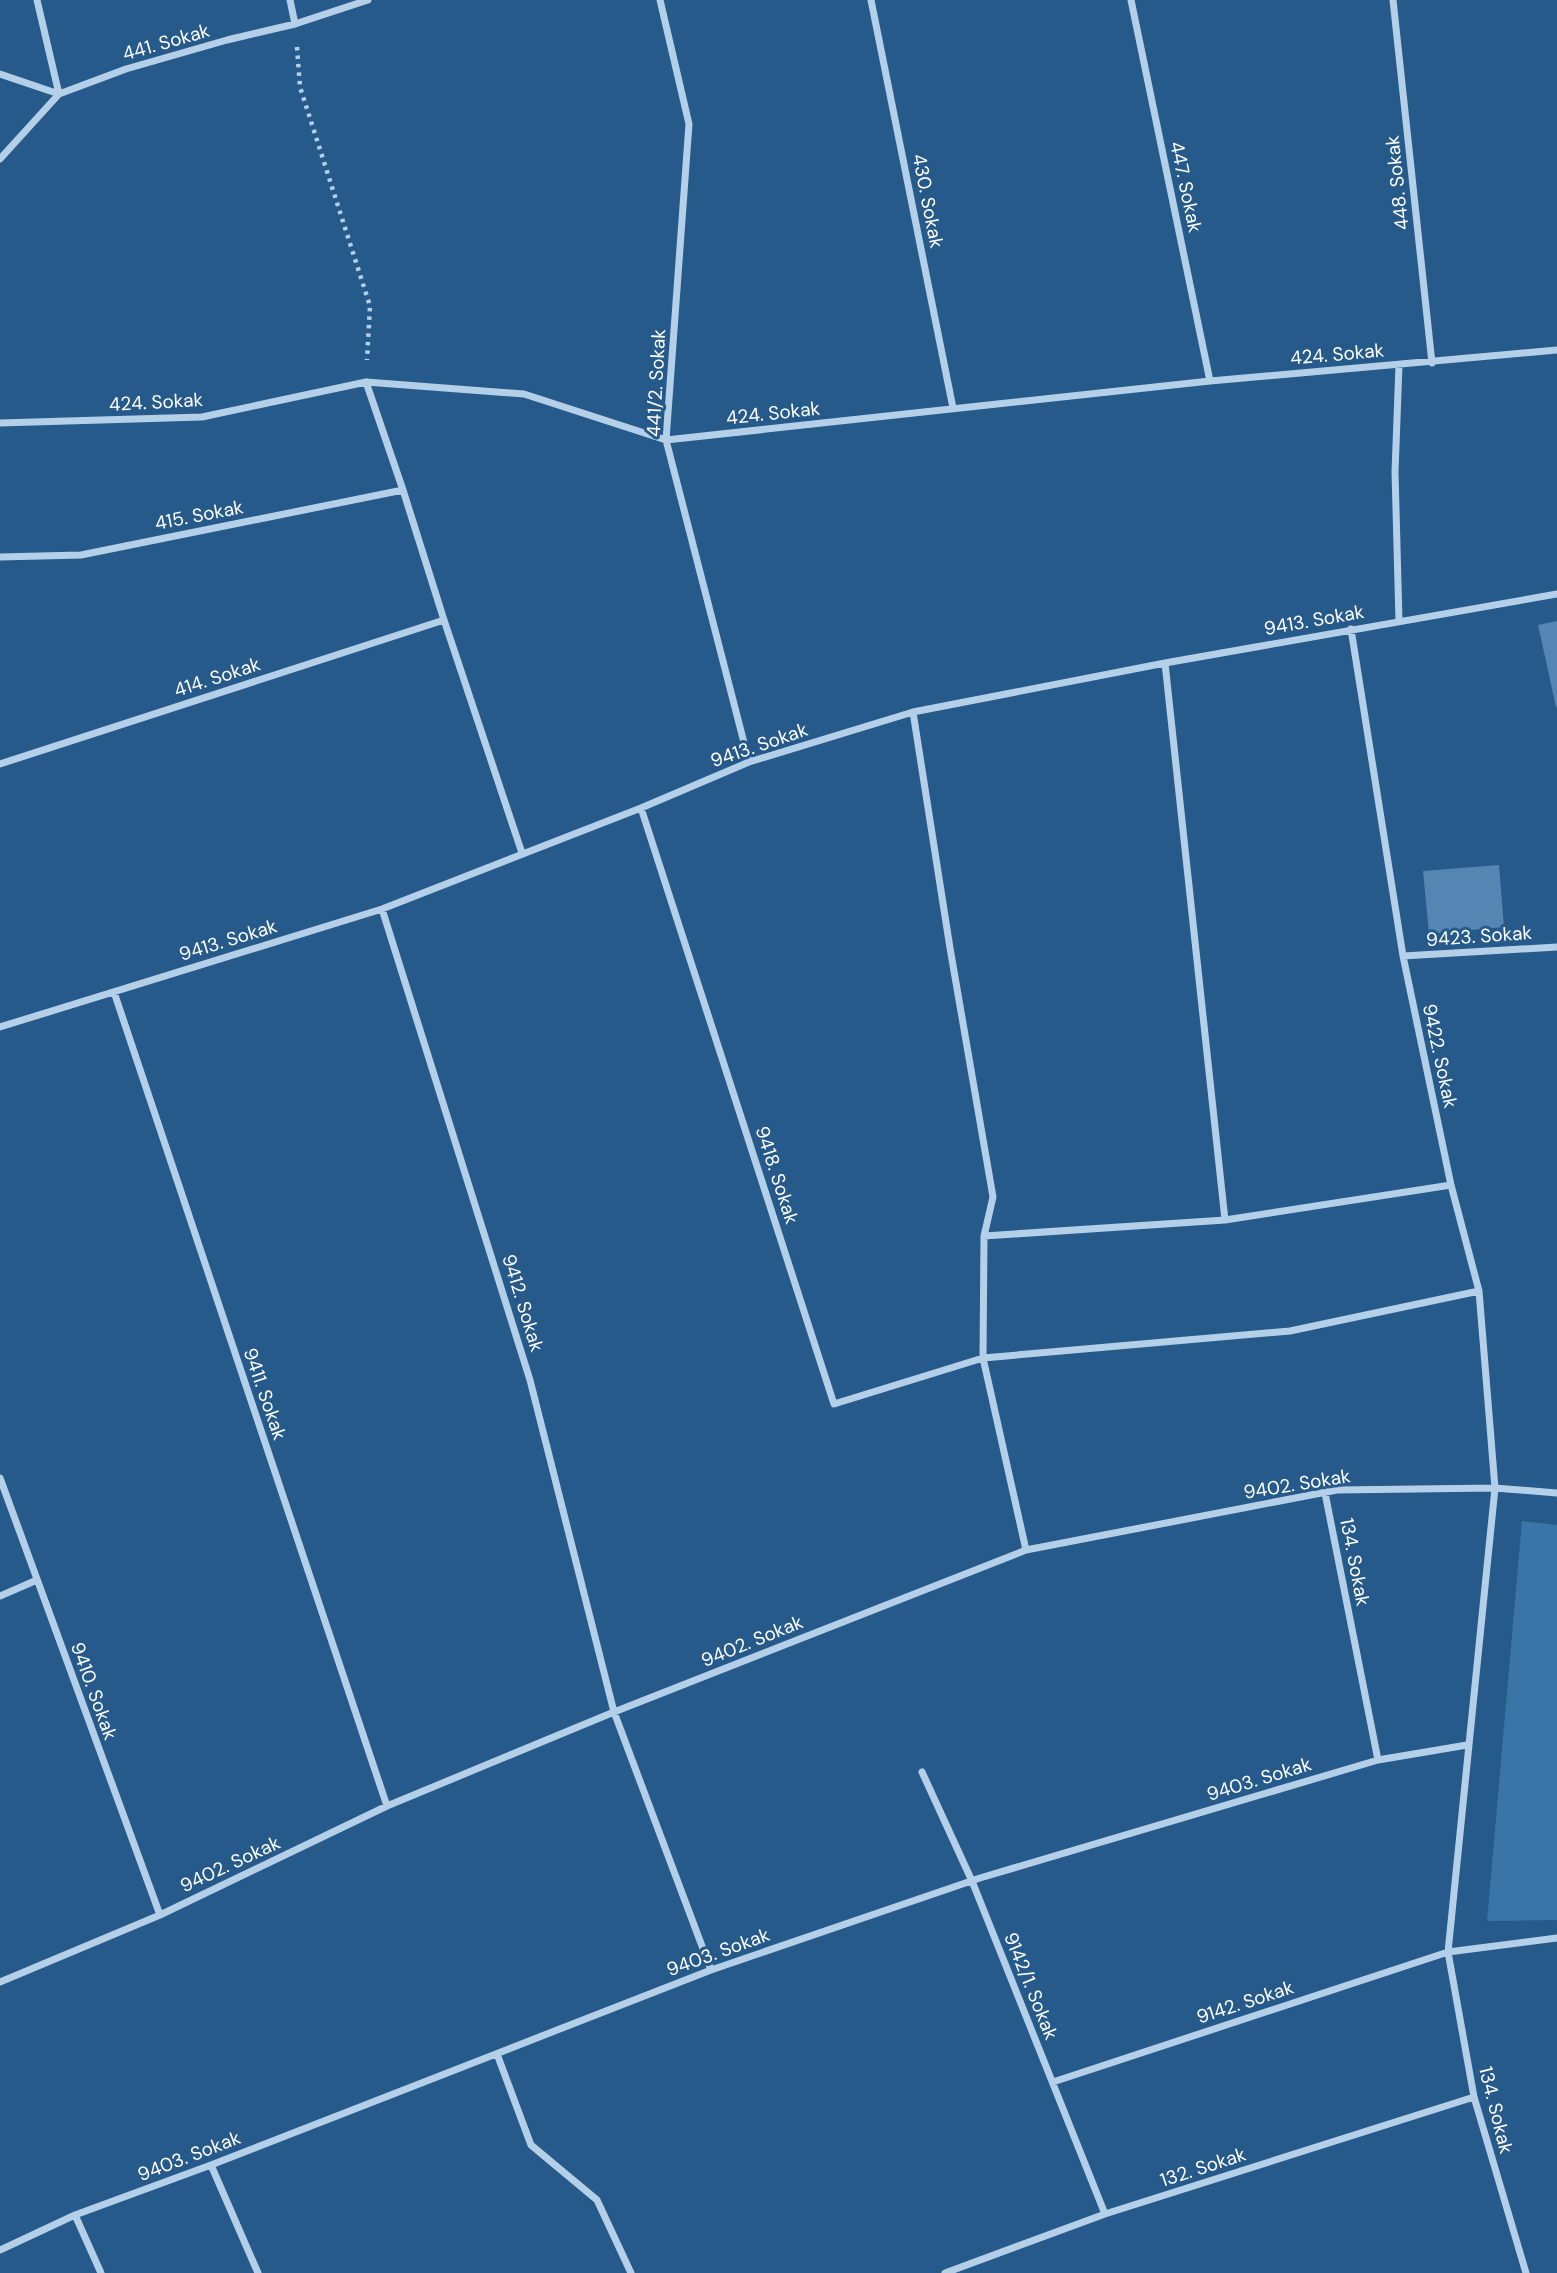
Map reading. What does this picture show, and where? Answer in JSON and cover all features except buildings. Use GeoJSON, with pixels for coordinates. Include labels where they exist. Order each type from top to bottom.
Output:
{"type":"FeatureCollection","features":[{"type":"Feature","properties":{"kind":"street"},"geometry":{"type":"LineString","coordinates":[[37,0],[59,94]]}},
{"type":"Feature","properties":{"kind":"street"},"geometry":{"type":"LineString","coordinates":[[290,0],[295,24]]}},
{"type":"Feature","properties":{"kind":"street","name":"441. Sokak"},"geometry":{"type":"LineString","coordinates":[[0,159],[59,94],[127,69],[227,40],[295,24],[368,0]]}},
{"type":"Feature","properties":{"kind":"street","name":"441/2. Sokak"},"geometry":{"type":"LineString","coordinates":[[660,0],[689,124],[666,440],[749,762]]}},
{"type":"Feature","properties":{"kind":"street","name":"430. Sokak"},"geometry":{"type":"LineString","coordinates":[[871,0],[953,408]]}},
{"type":"Feature","properties":{"kind":"street","name":"447. Sokak"},"geometry":{"type":"LineString","coordinates":[[1131,0],[1210,381]]}},
{"type":"Feature","properties":{"kind":"street","name":"448. Sokak"},"geometry":{"type":"LineString","coordinates":[[1394,0],[1432,363]]}},
{"type":"Feature","properties":{"kind":"street"},"geometry":{"type":"LineString","coordinates":[[0,74],[59,94]]}},
{"type":"Feature","properties":{"kind":"street","name":"424. Sokak"},"geometry":{"type":"LineString","coordinates":[[0,423],[202,417],[366,382],[524,394],[666,440],[1210,381],[1557,350]]}},
{"type":"Feature","properties":{"kind":"street"},"geometry":{"type":"LineString","coordinates":[[1399,365],[1395,472],[1399,621]]}},
{"type":"Feature","properties":{"kind":"street"},"geometry":{"type":"LineString","coordinates":[[366,382],[522,853]]}},
{"type":"Feature","properties":{"kind":"street","name":"415. Sokak"},"geometry":{"type":"LineString","coordinates":[[0,556],[81,555],[403,490]]}},
{"type":"Feature","properties":{"kind":"street","name":"9413. Sokak"},"geometry":{"type":"LineString","coordinates":[[0,1027],[382,909],[641,808],[749,762],[913,712],[1165,663],[1557,594]]}},
{"type":"Feature","properties":{"kind":"street","name":"414. Sokak"},"geometry":{"type":"LineString","coordinates":[[0,764],[444,621]]}},
{"type":"Feature","properties":{"kind":"street","name":"9422. Sokak"},"geometry":{"type":"LineString","coordinates":[[1352,629],[1403,956],[1451,1185],[1479,1291],[1495,1488],[1467,1745]]}},
{"type":"Feature","properties":{"kind":"street"},"geometry":{"type":"LineString","coordinates":[[1165,663],[1225,1220]]}},
{"type":"Feature","properties":{"kind":"street"},"geometry":{"type":"LineString","coordinates":[[913,712],[993,1197],[984,1236],[983,1358],[1026,1550]]}},
{"type":"Feature","properties":{"kind":"street","name":"9418. Sokak"},"geometry":{"type":"LineString","coordinates":[[641,808],[834,1404],[983,1358]]}},
{"type":"Feature","properties":{"kind":"street","name":"9412. Sokak"},"geometry":{"type":"LineString","coordinates":[[382,909],[530,1380],[614,1712],[711,1970]]}},
{"type":"Feature","properties":{"kind":"street","name":"9423. Sokak"},"geometry":{"type":"LineString","coordinates":[[1403,956],[1557,947]]}},
{"type":"Feature","properties":{"kind":"street","name":"9411. Sokak"},"geometry":{"type":"LineString","coordinates":[[114,992],[387,1806]]}},
{"type":"Feature","properties":{"kind":"street"},"geometry":{"type":"LineString","coordinates":[[984,1236],[1225,1220],[1451,1185]]}},
{"type":"Feature","properties":{"kind":"street"},"geometry":{"type":"LineString","coordinates":[[983,1358],[1290,1331],[1479,1291]]}},
{"type":"Feature","properties":{"kind":"street","name":"9410. Sokak"},"geometry":{"type":"LineString","coordinates":[[0,1478],[160,1915]]}},
{"type":"Feature","properties":{"kind":"street","name":"9402. Sokak"},"geometry":{"type":"LineString","coordinates":[[0,1982],[160,1915],[387,1806],[614,1712],[1026,1550],[1337,1490],[1495,1488],[1557,1493]]}},
{"type":"Feature","properties":{"kind":"street","name":"134. Sokak"},"geometry":{"type":"LineString","coordinates":[[1325,1493],[1378,1760]]}},
{"type":"Feature","properties":{"kind":"street"},"geometry":{"type":"LineString","coordinates":[[0,1595],[37,1580]]}},
{"type":"Feature","properties":{"kind":"street","name":"134. Sokak"},"geometry":{"type":"LineString","coordinates":[[1467,1745],[1447,1952],[1474,2097],[1526,2273]]}},
{"type":"Feature","properties":{"kind":"street","name":"9403. Sokak"},"geometry":{"type":"LineString","coordinates":[[0,2250],[75,2216],[711,1970],[972,1881],[1378,1760],[1467,1745]]}},
{"type":"Feature","properties":{"kind":"street","name":"9142/1. Sokak"},"geometry":{"type":"LineString","coordinates":[[922,1772],[972,1881],[1105,2214]]}},
{"type":"Feature","properties":{"kind":"street","name":"9142. Sokak"},"geometry":{"type":"LineString","coordinates":[[1053,2082],[1447,1952],[1557,1938]]}},
{"type":"Feature","properties":{"kind":"street"},"geometry":{"type":"LineString","coordinates":[[497,2054],[531,2145],[597,2200],[631,2273]]}},
{"type":"Feature","properties":{"kind":"street","name":"132. Sokak"},"geometry":{"type":"LineString","coordinates":[[945,2273],[1105,2214],[1474,2097]]}},
{"type":"Feature","properties":{"kind":"street"},"geometry":{"type":"LineString","coordinates":[[211,2165],[258,2273]]}},
{"type":"Feature","properties":{"kind":"street"},"geometry":{"type":"LineString","coordinates":[[75,2216],[101,2273]]}},
{"type":"Feature","properties":{"kind":"path"},"geometry":{"type":"LineString","coordinates":[[295,24],[300,88],[370,306],[366,382]]}},
{"type":"Feature","properties":{"kind":"shaded area"},"geometry":{"type":"Polygon","coordinates":[[[1522,1521],[1557,1525],[1557,1920],[1487,1921],[1522,1521]]]}}]}
